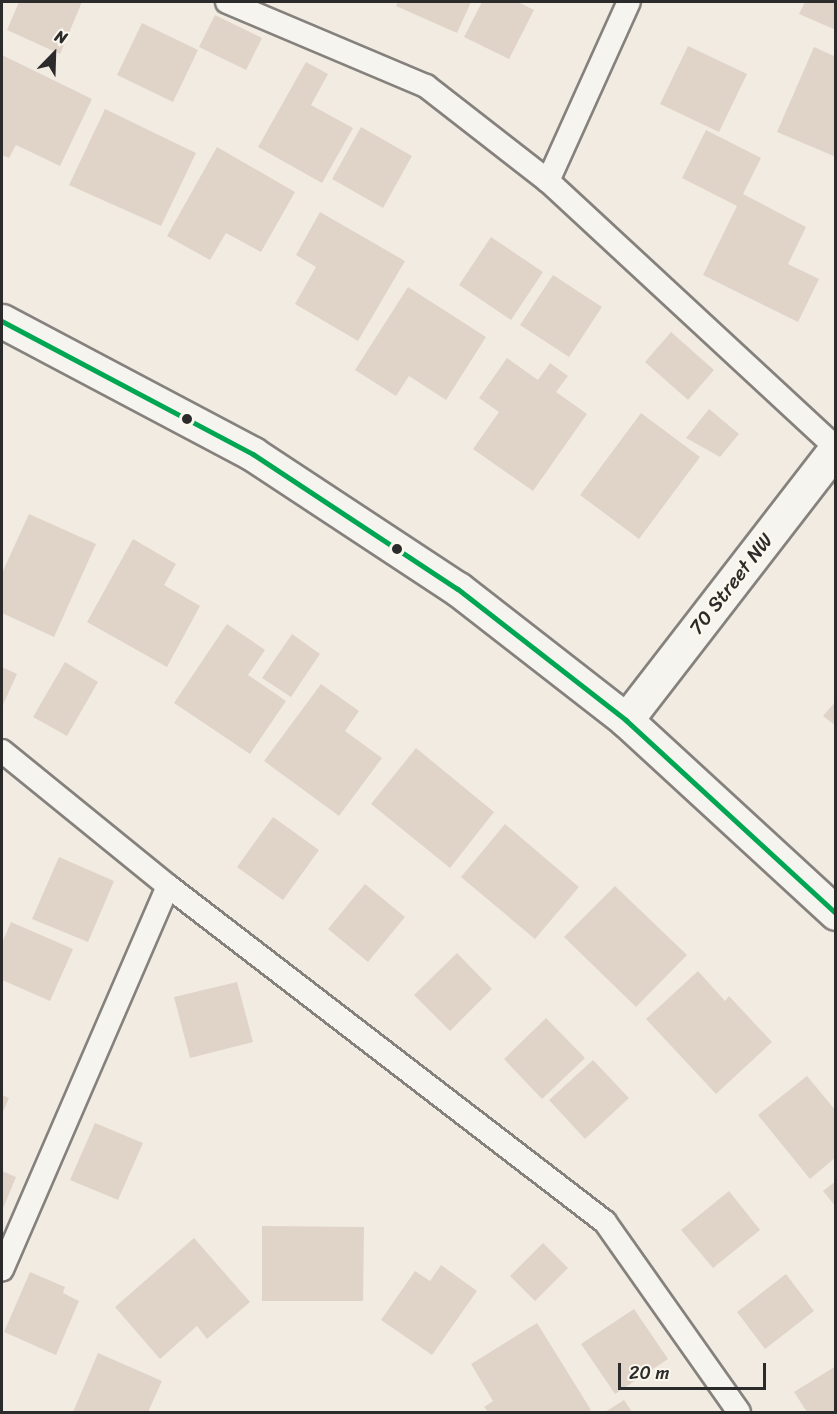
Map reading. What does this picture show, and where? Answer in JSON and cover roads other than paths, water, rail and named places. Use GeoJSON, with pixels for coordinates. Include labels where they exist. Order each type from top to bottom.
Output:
{"type":"FeatureCollection","features":[{"type":"Feature","properties":{"kind":"street"},"geometry":{"type":"LineString","coordinates":[[4,329],[243,448],[369,528],[543,652],[626,720],[836,913]]}},
{"type":"Feature","properties":{"kind":"street","name":"70 Street NW"},"geometry":{"type":"LineString","coordinates":[[626,720],[836,448]]}},
{"type":"Feature","properties":{"kind":"lane"},"geometry":{"type":"LineString","coordinates":[[227,2],[426,86],[548,181],[836,448]]}},
{"type":"Feature","properties":{"kind":"lane"},"geometry":{"type":"LineString","coordinates":[[548,181],[629,2]]}},
{"type":"Feature","properties":{"kind":"lane"},"geometry":{"type":"LineString","coordinates":[[2,751],[168,886],[605,1222],[739,1413]]}},
{"type":"Feature","properties":{"kind":"lane"},"geometry":{"type":"LineString","coordinates":[[2,1270],[168,886]]}}]}
